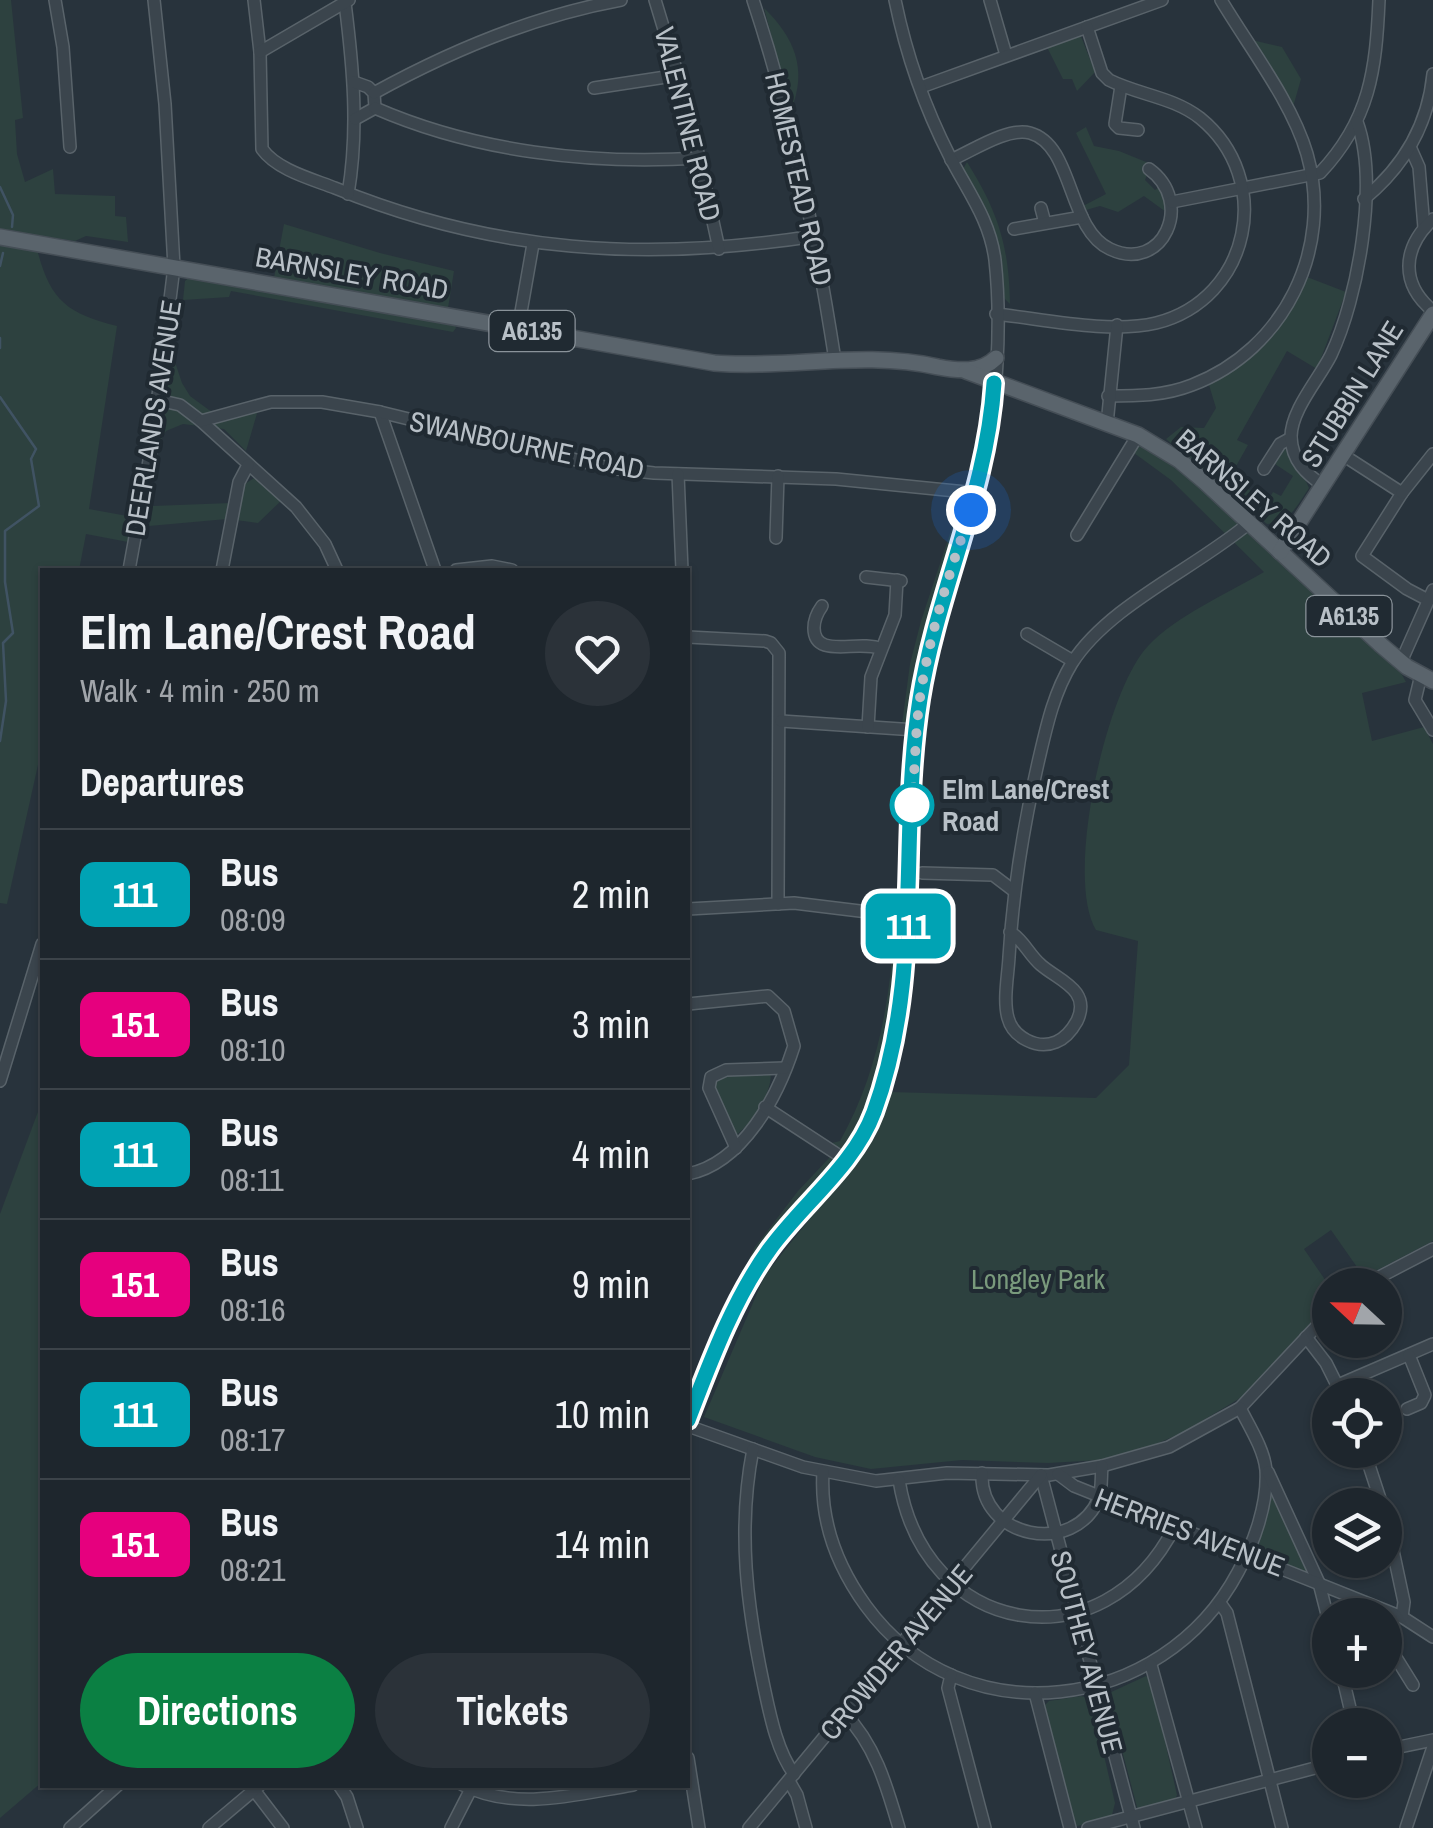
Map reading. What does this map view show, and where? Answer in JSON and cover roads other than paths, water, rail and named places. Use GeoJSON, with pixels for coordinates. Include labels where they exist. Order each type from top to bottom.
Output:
{"type":"FeatureCollection","features":[{"type":"Feature","properties":{"kind":"main road","name":"A6135"},"geometry":{"type":"LineString","coordinates":[[0,237],[174,266]]}},
{"type":"Feature","properties":{"kind":"main road","name":"BARNSLEY ROAD"},"geometry":{"type":"LineString","coordinates":[[174,266],[714,363],[766,366],[875,350],[948,359],[994,383],[1138,434],[1179,460],[1401,662],[1427,678]]}},
{"type":"Feature","properties":{"kind":"main road","name":"STUBBIN LANE"},"geometry":{"type":"LineString","coordinates":[[1280,552],[1433,313]]}},
{"type":"Feature","properties":{"kind":"main road"},"geometry":{"type":"LineString","coordinates":[[964,370],[984,368],[996,358]]}},
{"type":"Feature","properties":{"kind":"main road"},"geometry":{"type":"LineString","coordinates":[[1253,527],[1279,531],[1296,527]]}},
{"type":"Feature","properties":{"kind":"street"},"geometry":{"type":"LineString","coordinates":[[56,0],[70,147]]}},
{"type":"Feature","properties":{"kind":"street","name":"DEERLANDS AVENUE"},"geometry":{"type":"LineString","coordinates":[[129,568],[158,400],[174,266],[165,104],[154,0]]}},
{"type":"Feature","properties":{"kind":"street"},"geometry":{"type":"LineString","coordinates":[[254,0],[260,52],[261,143],[265,154],[348,194],[426,221],[533,244],[614,251],[719,249],[815,236]]}},
{"type":"Feature","properties":{"kind":"street"},"geometry":{"type":"LineString","coordinates":[[374,93],[492,37],[559,14],[621,0]]}},
{"type":"Feature","properties":{"kind":"street","name":"VALENTINE ROAD"},"geometry":{"type":"LineString","coordinates":[[655,0],[679,75],[719,249]]}},
{"type":"Feature","properties":{"kind":"street","name":"HOMESTEAD ROAD"},"geometry":{"type":"LineString","coordinates":[[754,0],[778,80],[815,236],[834,356]]}},
{"type":"Feature","properties":{"kind":"street"},"geometry":{"type":"LineString","coordinates":[[693,1391],[756,1270],[846,1160],[867,1127],[880,1090],[902,990],[909,917],[916,730],[937,618],[987,450],[996,358],[995,266],[990,234],[980,208],[951,160],[921,87],[895,0]]}},
{"type":"Feature","properties":{"kind":"street"},"geometry":{"type":"LineString","coordinates":[[990,0],[1006,55]]}},
{"type":"Feature","properties":{"kind":"street"},"geometry":{"type":"LineString","coordinates":[[921,87],[1162,0]]}},
{"type":"Feature","properties":{"kind":"street"},"geometry":{"type":"LineString","coordinates":[[1108,396],[1156,395],[1188,387],[1222,371],[1258,343],[1291,300],[1306,264],[1314,224],[1312,177],[1294,121],[1221,0]]}},
{"type":"Feature","properties":{"kind":"street"},"geometry":{"type":"LineString","coordinates":[[1172,202],[1312,177],[1326,166],[1358,122],[1372,86],[1379,0]]}},
{"type":"Feature","properties":{"kind":"street"},"geometry":{"type":"LineString","coordinates":[[260,52],[347,1],[354,82],[348,194]]}},
{"type":"Feature","properties":{"kind":"street"},"geometry":{"type":"LineString","coordinates":[[996,314],[1138,326],[1174,317],[1207,296],[1220,282],[1238,249],[1245,189],[1222,142],[1201,119],[1168,100],[1121,86],[1102,73],[1087,27]]}},
{"type":"Feature","properties":{"kind":"street"},"geometry":{"type":"LineString","coordinates":[[1364,199],[1382,185],[1411,148],[1426,113],[1433,74]]}},
{"type":"Feature","properties":{"kind":"street"},"geometry":{"type":"LineString","coordinates":[[594,88],[679,75]]}},
{"type":"Feature","properties":{"kind":"street"},"geometry":{"type":"LineString","coordinates":[[354,82],[368,86],[374,93],[375,108]]}},
{"type":"Feature","properties":{"kind":"street"},"geometry":{"type":"LineString","coordinates":[[1121,86],[1115,124],[1138,130]]}},
{"type":"Feature","properties":{"kind":"street"},"geometry":{"type":"LineString","coordinates":[[354,119],[375,108],[440,131],[500,146],[625,161],[700,158]]}},
{"type":"Feature","properties":{"kind":"street"},"geometry":{"type":"LineString","coordinates":[[1324,486],[1300,466],[1291,438],[1296,418],[1344,323],[1358,268],[1364,199],[1358,122]]}},
{"type":"Feature","properties":{"kind":"street"},"geometry":{"type":"LineString","coordinates":[[951,160],[1019,132],[1036,135],[1054,153],[1096,240],[1105,247],[1135,254],[1151,249],[1166,232],[1173,212],[1161,178],[1148,168]]}},
{"type":"Feature","properties":{"kind":"street"},"geometry":{"type":"LineString","coordinates":[[1411,148],[1419,167],[1428,223],[1410,258],[1409,280],[1420,301],[1433,313]]}},
{"type":"Feature","properties":{"kind":"street"},"geometry":{"type":"LineString","coordinates":[[1041,208],[1045,224]]}},
{"type":"Feature","properties":{"kind":"street"},"geometry":{"type":"LineString","coordinates":[[1014,229],[1082,217]]}},
{"type":"Feature","properties":{"kind":"street"},"geometry":{"type":"LineString","coordinates":[[518,328],[533,244]]}},
{"type":"Feature","properties":{"kind":"street"},"geometry":{"type":"LineString","coordinates":[[1107,424],[1117,325]]}},
{"type":"Feature","properties":{"kind":"street"},"geometry":{"type":"LineString","coordinates":[[158,400],[180,405],[202,420],[296,507],[325,544],[337,568]]}},
{"type":"Feature","properties":{"kind":"street","name":"SWANBOURNE ROAD"},"geometry":{"type":"LineString","coordinates":[[202,420],[288,401],[342,404],[609,468],[778,476],[976,493]]}},
{"type":"Feature","properties":{"kind":"street"},"geometry":{"type":"LineString","coordinates":[[380,412],[434,568]]}},
{"type":"Feature","properties":{"kind":"street"},"geometry":{"type":"LineString","coordinates":[[1077,535],[1138,434]]}},
{"type":"Feature","properties":{"kind":"street"},"geometry":{"type":"LineString","coordinates":[[1264,469],[1280,444],[1291,438]]}},
{"type":"Feature","properties":{"kind":"street"},"geometry":{"type":"LineString","coordinates":[[1401,662],[1430,595],[1362,556],[1402,493],[1433,454]]}},
{"type":"Feature","properties":{"kind":"street"},"geometry":{"type":"LineString","coordinates":[[1343,456],[1402,493]]}},
{"type":"Feature","properties":{"kind":"street"},"geometry":{"type":"LineString","coordinates":[[222,568],[239,482],[248,464]]}},
{"type":"Feature","properties":{"kind":"street"},"geometry":{"type":"LineString","coordinates":[[678,474],[682,568]]}},
{"type":"Feature","properties":{"kind":"street"},"geometry":{"type":"LineString","coordinates":[[776,538],[778,476]]}},
{"type":"Feature","properties":{"kind":"street"},"geometry":{"type":"LineString","coordinates":[[1010,932],[1042,966],[1070,982],[1076,990],[1080,1014],[1072,1029],[1058,1041],[1041,1044],[1018,1035],[1009,1022],[1006,1006],[1010,932],[1018,853],[1049,716],[1074,660],[1110,622],[1253,527]]}},
{"type":"Feature","properties":{"kind":"street"},"geometry":{"type":"LineString","coordinates":[[474,568],[502,568]]}},
{"type":"Feature","properties":{"kind":"street"},"geometry":{"type":"LineString","coordinates":[[866,577],[901,580],[895,615],[871,677],[868,727]]}},
{"type":"Feature","properties":{"kind":"street"},"geometry":{"type":"LineString","coordinates":[[822,606],[814,624],[815,638],[820,644],[835,648],[864,644],[881,648]]}},
{"type":"Feature","properties":{"kind":"street"},"geometry":{"type":"LineString","coordinates":[[1026,634],[1074,660]]}},
{"type":"Feature","properties":{"kind":"street"},"geometry":{"type":"LineString","coordinates":[[690,636],[771,643],[780,661],[778,904]]}},
{"type":"Feature","properties":{"kind":"street"},"geometry":{"type":"LineString","coordinates":[[1427,678],[1415,700],[1432,725]]}},
{"type":"Feature","properties":{"kind":"street"},"geometry":{"type":"LineString","coordinates":[[781,721],[916,730]]}},
{"type":"Feature","properties":{"kind":"street"},"geometry":{"type":"LineString","coordinates":[[992,875],[1018,853]]}},
{"type":"Feature","properties":{"kind":"street"},"geometry":{"type":"LineString","coordinates":[[922,874],[992,875],[1014,891]]}},
{"type":"Feature","properties":{"kind":"street"},"geometry":{"type":"LineString","coordinates":[[690,909],[778,904],[909,917]]}},
{"type":"Feature","properties":{"kind":"street"},"geometry":{"type":"LineString","coordinates":[[0,1080],[40,950]]}},
{"type":"Feature","properties":{"kind":"street"},"geometry":{"type":"LineString","coordinates":[[690,1004],[761,995],[774,1000],[787,1019],[794,1046],[765,1107],[736,1148],[724,1160],[690,1173]]}},
{"type":"Feature","properties":{"kind":"street"},"geometry":{"type":"LineString","coordinates":[[736,1148],[709,1088],[711,1077],[718,1071],[785,1068]]}},
{"type":"Feature","properties":{"kind":"street"},"geometry":{"type":"LineString","coordinates":[[765,1107],[846,1160]]}},
{"type":"Feature","properties":{"kind":"street"},"geometry":{"type":"LineString","coordinates":[[1397,1268],[1433,1249]]}},
{"type":"Feature","properties":{"kind":"street"},"geometry":{"type":"LineString","coordinates":[[690,1424],[823,1472],[876,1481],[947,1473],[1058,1474],[1169,1447],[1240,1408],[1312,1332]]}},
{"type":"Feature","properties":{"kind":"street"},"geometry":{"type":"LineString","coordinates":[[1306,1338],[1334,1378]]}},
{"type":"Feature","properties":{"kind":"street"},"geometry":{"type":"LineString","coordinates":[[1364,1378],[1433,1344]]}},
{"type":"Feature","properties":{"kind":"street"},"geometry":{"type":"LineString","coordinates":[[1407,1409],[1421,1403],[1425,1395],[1409,1355]]}},
{"type":"Feature","properties":{"kind":"street"},"geometry":{"type":"LineString","coordinates":[[1240,1408],[1323,1598]]}},
{"type":"Feature","properties":{"kind":"street"},"geometry":{"type":"LineString","coordinates":[[753,1449],[744,1508],[748,1603],[770,1710],[806,1828]]}},
{"type":"Feature","properties":{"kind":"street"},"geometry":{"type":"LineString","coordinates":[[982,1473],[988,1502],[1004,1521],[1030,1534],[1056,1532],[1082,1518],[1100,1497],[1102,1466]]}},
{"type":"Feature","properties":{"kind":"street"},"geometry":{"type":"LineString","coordinates":[[823,1472],[824,1509],[839,1562],[863,1602],[901,1644],[951,1675],[991,1687],[1035,1693],[1095,1686],[1152,1665],[1199,1627],[1220,1603],[1247,1555],[1263,1501],[1266,1468]]}},
{"type":"Feature","properties":{"kind":"street","name":"HERRIES AVENUE"},"geometry":{"type":"LineString","coordinates":[[1058,1474],[1100,1497],[1355,1598]]}},
{"type":"Feature","properties":{"kind":"street","name":"CROWDER AVENUE"},"geometry":{"type":"LineString","coordinates":[[749,1828],[1041,1475]]}},
{"type":"Feature","properties":{"kind":"street","name":"SOUTHEY AVENUE"},"geometry":{"type":"LineString","coordinates":[[1041,1475],[1132,1822]]}},
{"type":"Feature","properties":{"kind":"street"},"geometry":{"type":"LineString","coordinates":[[899,1480],[906,1517],[920,1548],[951,1585],[975,1601],[1012,1614],[1037,1616],[1076,1611],[1114,1596],[1151,1566],[1175,1526]]}},
{"type":"Feature","properties":{"kind":"street"},"geometry":{"type":"LineString","coordinates":[[1399,1578],[1402,1607]]}},
{"type":"Feature","properties":{"kind":"street"},"geometry":{"type":"LineString","coordinates":[[1220,1603],[1228,1612],[1282,1828]]}},
{"type":"Feature","properties":{"kind":"street","name":"HERRIES AVENUE"},"geometry":{"type":"LineString","coordinates":[[1402,1619],[1433,1638]]}},
{"type":"Feature","properties":{"kind":"street"},"geometry":{"type":"LineString","coordinates":[[1152,1665],[1196,1828]]}},
{"type":"Feature","properties":{"kind":"street"},"geometry":{"type":"LineString","coordinates":[[1402,1665],[1414,1685]]}},
{"type":"Feature","properties":{"kind":"street"},"geometry":{"type":"LineString","coordinates":[[951,1675],[948,1688],[985,1828]]}},
{"type":"Feature","properties":{"kind":"street"},"geometry":{"type":"LineString","coordinates":[[1035,1693],[1070,1828]]}},
{"type":"Feature","properties":{"kind":"street"},"geometry":{"type":"LineString","coordinates":[[844,1713],[876,1761],[899,1828]]}},
{"type":"Feature","properties":{"kind":"street"},"geometry":{"type":"LineString","coordinates":[[1402,1748],[1433,1744],[1406,1828]]}},
{"type":"Feature","properties":{"kind":"street"},"geometry":{"type":"LineString","coordinates":[[1088,1828],[1132,1822],[1190,1801],[1312,1769]]}},
{"type":"Feature","properties":{"kind":"street"},"geometry":{"type":"LineString","coordinates":[[690,1781],[699,1828]]}},
{"type":"Feature","properties":{"kind":"street"},"geometry":{"type":"LineString","coordinates":[[70,1828],[115,1788]]}},
{"type":"Feature","properties":{"kind":"street"},"geometry":{"type":"LineString","coordinates":[[209,1828],[257,1788],[284,1828]]}},
{"type":"Feature","properties":{"kind":"street"},"geometry":{"type":"LineString","coordinates":[[341,1788],[357,1828]]}},
{"type":"Feature","properties":{"kind":"street"},"geometry":{"type":"LineString","coordinates":[[451,1828],[468,1788]]}},
{"type":"Feature","properties":{"kind":"street"},"geometry":{"type":"LineString","coordinates":[[474,1788],[520,1800],[615,1788]]}},
{"type":"Feature","properties":{"kind":"waterway"},"geometry":{"type":"LineString","coordinates":[[0,187],[13,215],[12,227]]}},
{"type":"Feature","properties":{"kind":"waterway"},"geometry":{"type":"LineString","coordinates":[[0,266],[3,253]]}},
{"type":"Feature","properties":{"kind":"waterway"},"geometry":{"type":"LineString","coordinates":[[0,338],[0,348]]}},
{"type":"Feature","properties":{"kind":"waterway"},"geometry":{"type":"LineString","coordinates":[[0,397],[36,449],[31,459],[39,506],[5,531],[5,582],[13,633],[3,643],[6,701],[0,741]]}},
{"type":"Feature","properties":{"kind":"place","name":"Elm Lane/Crest Road"},"geometry":{"type":"Point","coordinates":[912,805]}},
{"type":"Feature","properties":{"kind":"park label","name":"Longley Park"},"geometry":{"type":"Point","coordinates":[1038,1279]}}]}
